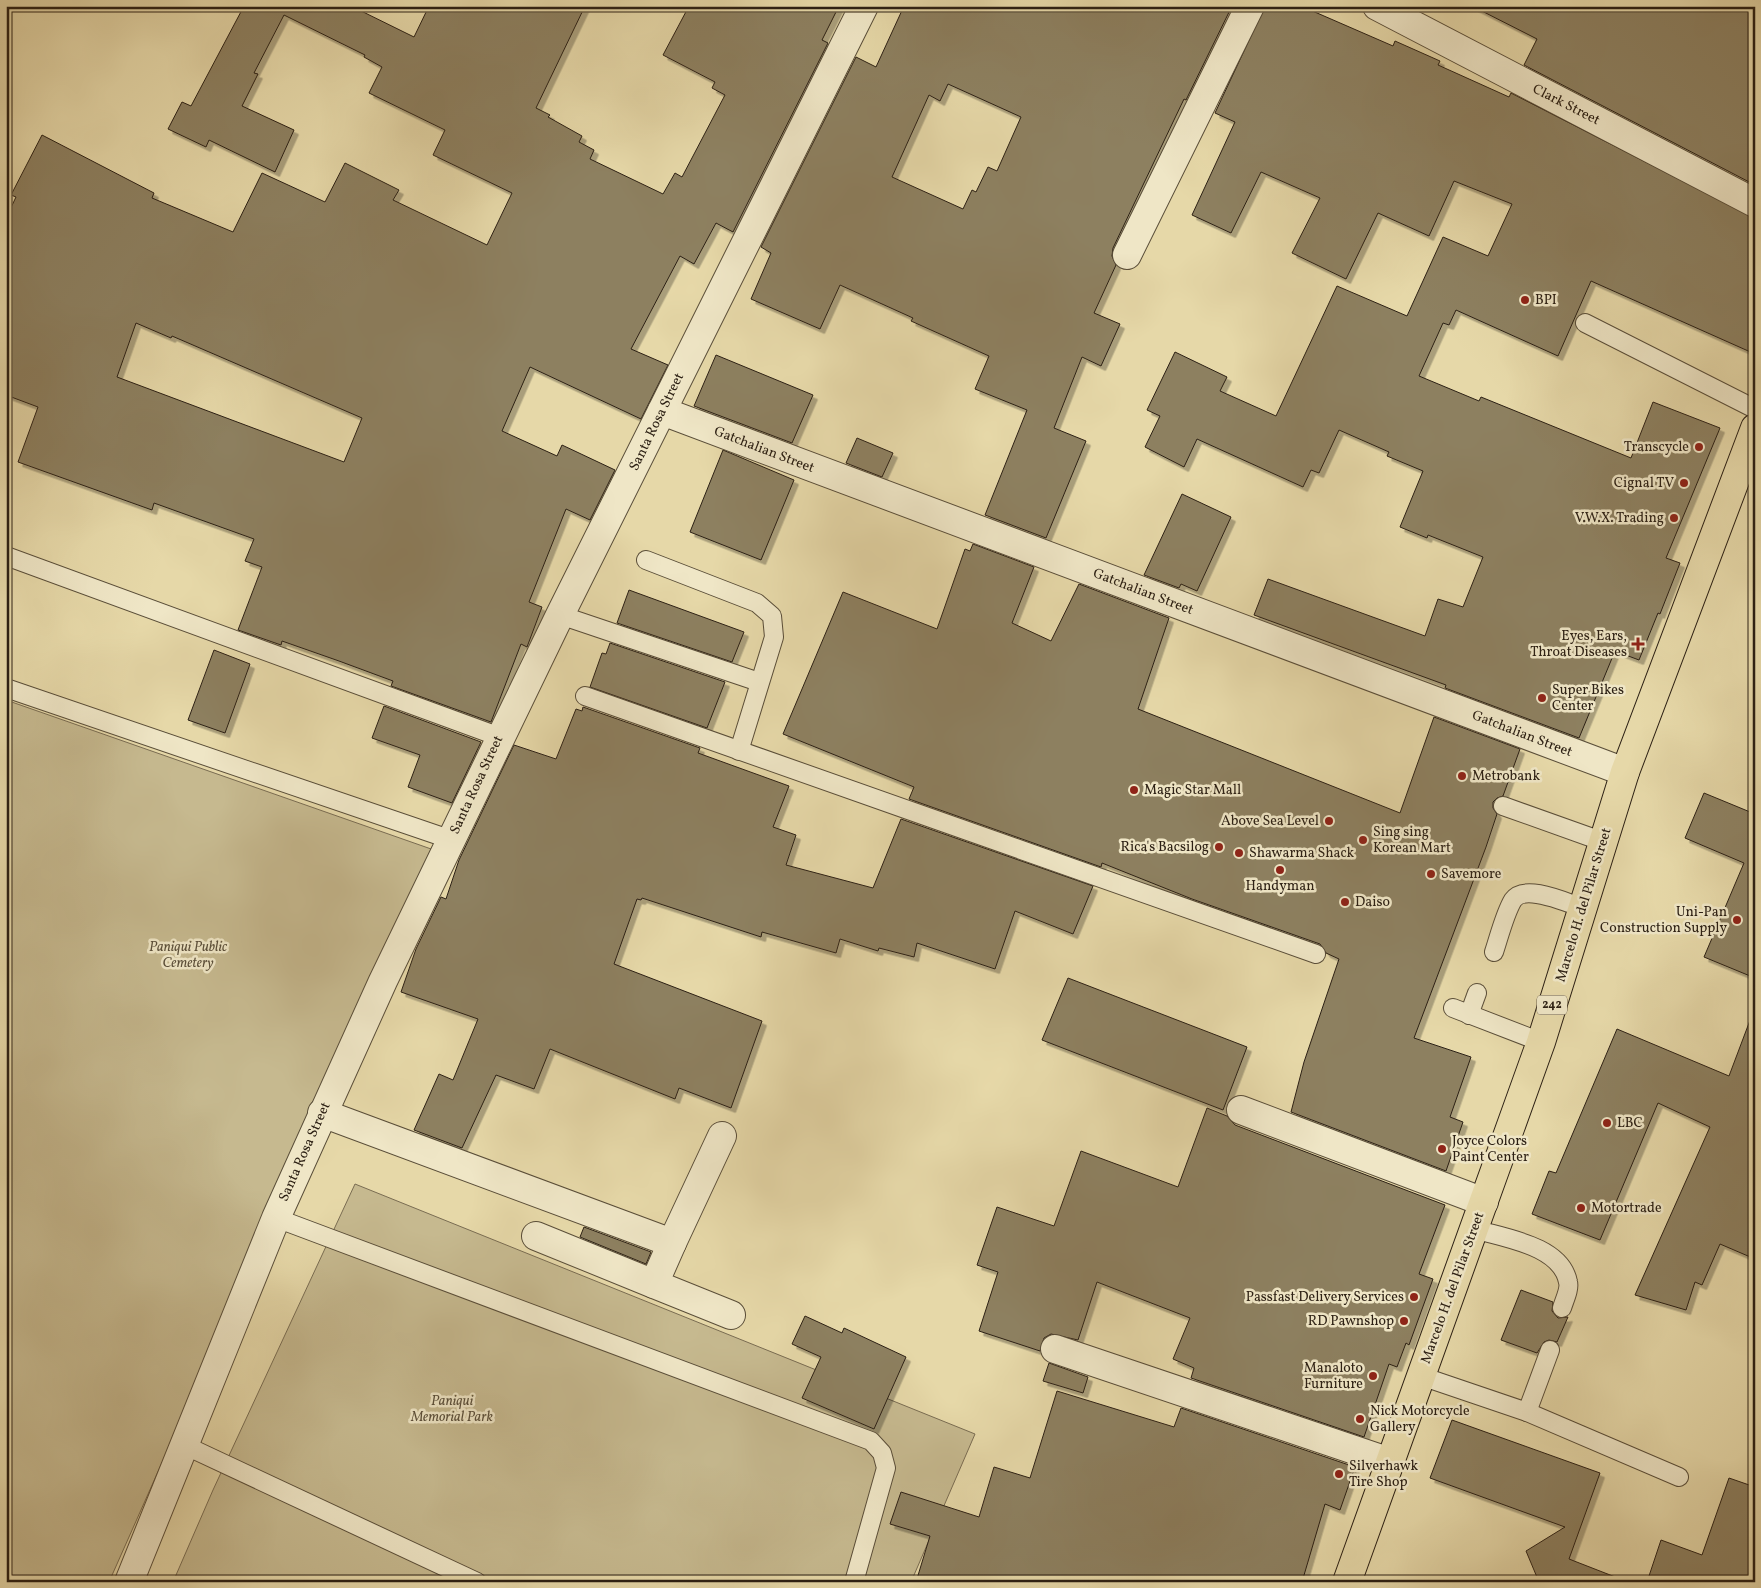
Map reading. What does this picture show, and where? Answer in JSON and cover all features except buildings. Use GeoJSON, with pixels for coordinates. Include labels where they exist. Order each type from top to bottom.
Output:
{"type":"FeatureCollection","features":[{"type":"Feature","properties":{"kind":"main road","name":"Marcelo H. del Pilar Street"},"geometry":{"type":"LineString","coordinates":[[1347,1582],[1541,1042],[1625,772],[1755,428]]}},
{"type":"Feature","properties":{"kind":"street","name":"Santa Rosa Street"},"geometry":{"type":"LineString","coordinates":[[129,1582],[276,1218],[322,1113],[500,737],[864,6]]}},
{"type":"Feature","properties":{"kind":"street"},"geometry":{"type":"LineString","coordinates":[[1128,255],[1250,6]]}},
{"type":"Feature","properties":{"kind":"street","name":"Clark Street"},"geometry":{"type":"LineString","coordinates":[[1377,6],[1755,203]]}},
{"type":"Feature","properties":{"kind":"street","name":"Gatchalian Street"},"geometry":{"type":"LineString","coordinates":[[662,411],[1625,772]]}},
{"type":"Feature","properties":{"kind":"street"},"geometry":{"type":"LineString","coordinates":[[1241,1110],[1484,1202]]}},
{"type":"Feature","properties":{"kind":"street"},"geometry":{"type":"LineString","coordinates":[[322,1113],[672,1243]]}},
{"type":"Feature","properties":{"kind":"street"},"geometry":{"type":"LineString","coordinates":[[654,1284],[722,1136]]}},
{"type":"Feature","properties":{"kind":"street"},"geometry":{"type":"LineString","coordinates":[[536,1236],[730,1316]]}},
{"type":"Feature","properties":{"kind":"street"},"geometry":{"type":"LineString","coordinates":[[1056,1349],[1390,1462]]}},
{"type":"Feature","properties":{"kind":"lane"},"geometry":{"type":"LineString","coordinates":[[1585,323],[1755,409]]}},
{"type":"Feature","properties":{"kind":"lane"},"geometry":{"type":"LineString","coordinates":[[6,556],[500,737]]}},
{"type":"Feature","properties":{"kind":"lane"},"geometry":{"type":"LineString","coordinates":[[646,560],[757,602],[772,616],[774,637],[758,682],[739,751]]}},
{"type":"Feature","properties":{"kind":"lane"},"geometry":{"type":"LineString","coordinates":[[560,615],[758,682]]}},
{"type":"Feature","properties":{"kind":"lane"},"geometry":{"type":"LineString","coordinates":[[6,688],[452,840]]}},
{"type":"Feature","properties":{"kind":"lane"},"geometry":{"type":"LineString","coordinates":[[585,696],[1316,954]]}},
{"type":"Feature","properties":{"kind":"lane"},"geometry":{"type":"LineString","coordinates":[[1503,806],[1604,842]]}},
{"type":"Feature","properties":{"kind":"lane"},"geometry":{"type":"LineString","coordinates":[[1494,952],[1513,899],[1523,892],[1533,892],[1583,908]]}},
{"type":"Feature","properties":{"kind":"lane"},"geometry":{"type":"LineString","coordinates":[[1477,994],[1461,1012],[1541,1042]]}},
{"type":"Feature","properties":{"kind":"lane"},"geometry":{"type":"LineString","coordinates":[[276,1218],[870,1441],[882,1452],[886,1468],[854,1582]]}},
{"type":"Feature","properties":{"kind":"lane"},"geometry":{"type":"LineString","coordinates":[[1474,1229],[1546,1251],[1561,1266],[1569,1283],[1562,1308]]}},
{"type":"Feature","properties":{"kind":"lane"},"geometry":{"type":"LineString","coordinates":[[1527,1412],[1550,1350]]}},
{"type":"Feature","properties":{"kind":"lane"},"geometry":{"type":"LineString","coordinates":[[1421,1376],[1527,1412],[1679,1477]]}},
{"type":"Feature","properties":{"kind":"lane"},"geometry":{"type":"LineString","coordinates":[[184,1445],[477,1582]]}},
{"type":"Feature","properties":{"kind":"green space","name":"Paniqui Public Cemetery"},"geometry":{"type":"Polygon","coordinates":[[[6,700],[434,850],[109,1582],[6,1582],[6,700]]]}},
{"type":"Feature","properties":{"kind":"green space","name":"Paniqui Memorial Park"},"geometry":{"type":"Polygon","coordinates":[[[355,1184],[975,1434],[911,1582],[173,1582],[213,1490],[355,1184]]]}},
{"type":"Feature","properties":{"kind":"place","name":"BPI"},"geometry":{"type":"Point","coordinates":[1525,300]}},
{"type":"Feature","properties":{"kind":"place","name":"Transcycle"},"geometry":{"type":"Point","coordinates":[1699,447]}},
{"type":"Feature","properties":{"kind":"place","name":"Cignal TV"},"geometry":{"type":"Point","coordinates":[1684,483]}},
{"type":"Feature","properties":{"kind":"place","name":"V.W.X. Trading"},"geometry":{"type":"Point","coordinates":[1674,518]}},
{"type":"Feature","properties":{"kind":"place","name":"Eyes, Ears, Throat Diseases"},"geometry":{"type":"Point","coordinates":[1638,644]}},
{"type":"Feature","properties":{"kind":"place","name":"Super Bikes Center"},"geometry":{"type":"Point","coordinates":[1542,698]}},
{"type":"Feature","properties":{"kind":"place","name":"Metrobank"},"geometry":{"type":"Point","coordinates":[1462,776]}},
{"type":"Feature","properties":{"kind":"place","name":"Magic Star Mall"},"geometry":{"type":"Point","coordinates":[1134,790]}},
{"type":"Feature","properties":{"kind":"place","name":"Above Sea Level"},"geometry":{"type":"Point","coordinates":[1329,821]}},
{"type":"Feature","properties":{"kind":"place","name":"Sing sing Korean Mart"},"geometry":{"type":"Point","coordinates":[1363,840]}},
{"type":"Feature","properties":{"kind":"place","name":"Rica's Bacsilog"},"geometry":{"type":"Point","coordinates":[1219,847]}},
{"type":"Feature","properties":{"kind":"place","name":"Shawarma Shack"},"geometry":{"type":"Point","coordinates":[1239,853]}},
{"type":"Feature","properties":{"kind":"place","name":"Handyman"},"geometry":{"type":"Point","coordinates":[1280,870]}},
{"type":"Feature","properties":{"kind":"place","name":"Savemore"},"geometry":{"type":"Point","coordinates":[1431,874]}},
{"type":"Feature","properties":{"kind":"place","name":"Daiso"},"geometry":{"type":"Point","coordinates":[1345,902]}},
{"type":"Feature","properties":{"kind":"place","name":"Uni-Pan Construction Supply"},"geometry":{"type":"Point","coordinates":[1737,920]}},
{"type":"Feature","properties":{"kind":"place","name":"LBC"},"geometry":{"type":"Point","coordinates":[1607,1123]}},
{"type":"Feature","properties":{"kind":"place","name":"Joyce Colors Paint Center"},"geometry":{"type":"Point","coordinates":[1442,1149]}},
{"type":"Feature","properties":{"kind":"place","name":"Motortrade"},"geometry":{"type":"Point","coordinates":[1581,1208]}},
{"type":"Feature","properties":{"kind":"place","name":"Passfast Delivery Services"},"geometry":{"type":"Point","coordinates":[1414,1297]}},
{"type":"Feature","properties":{"kind":"place","name":"RD Pawnshop"},"geometry":{"type":"Point","coordinates":[1404,1321]}},
{"type":"Feature","properties":{"kind":"place","name":"Manaloto Furniture"},"geometry":{"type":"Point","coordinates":[1373,1376]}},
{"type":"Feature","properties":{"kind":"place","name":"Nick Motorcycle Gallery"},"geometry":{"type":"Point","coordinates":[1360,1419]}},
{"type":"Feature","properties":{"kind":"place","name":"Silverhawk Tire Shop"},"geometry":{"type":"Point","coordinates":[1339,1474]}}]}
